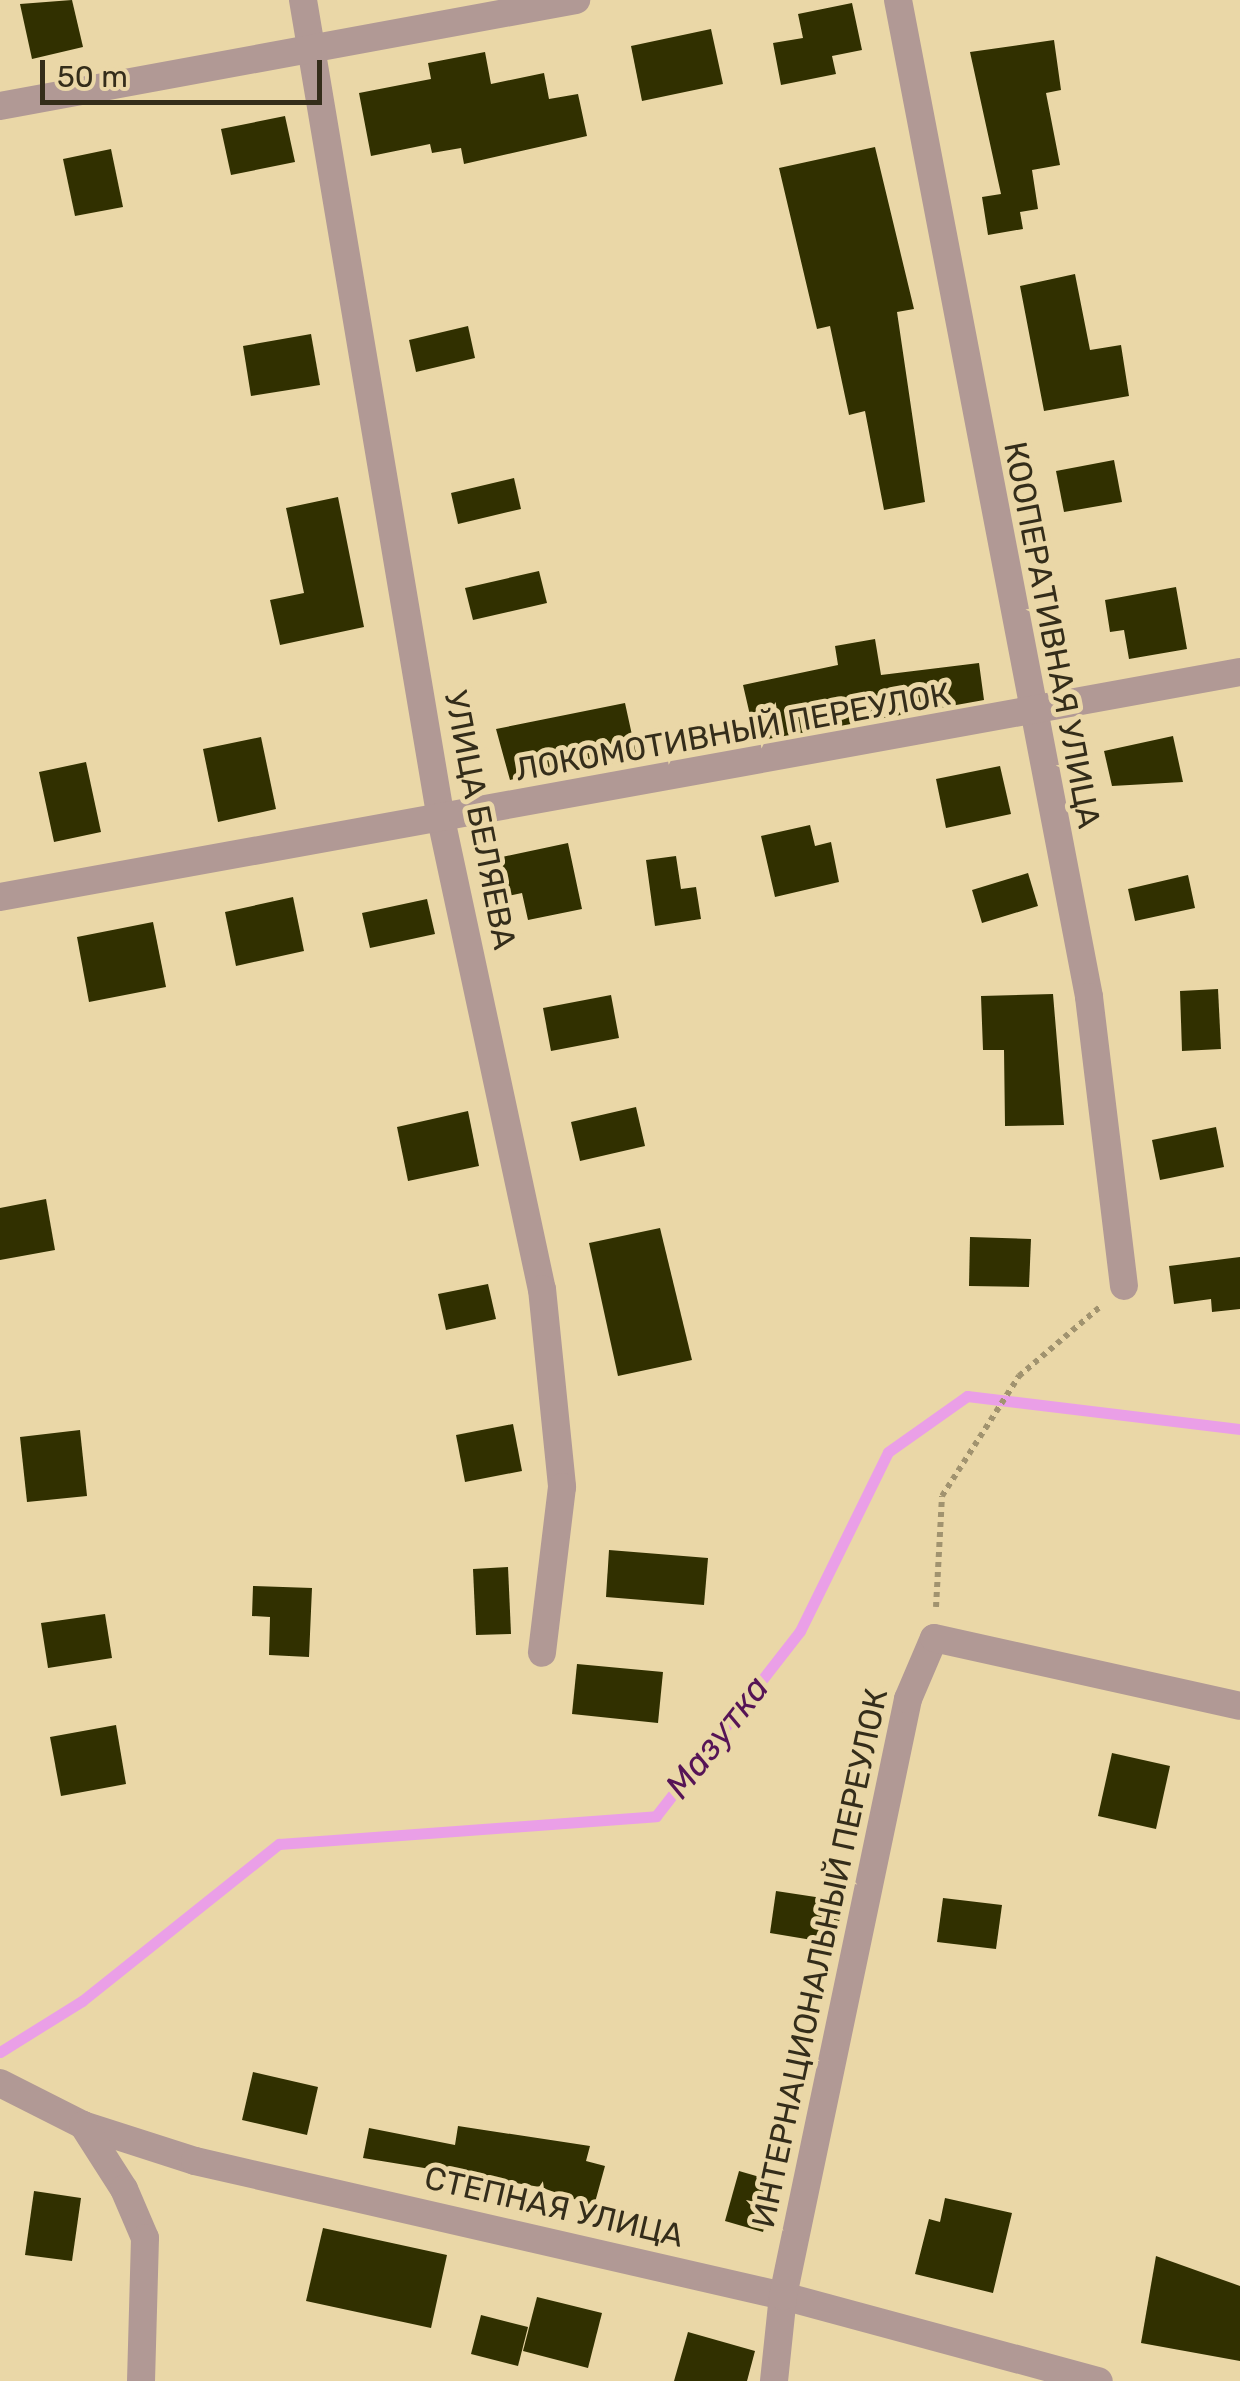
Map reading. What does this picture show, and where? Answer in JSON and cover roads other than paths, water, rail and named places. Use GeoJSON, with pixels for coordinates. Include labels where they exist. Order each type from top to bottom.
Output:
{"type":"FeatureCollection","features":[{"type":"Feature","properties":{"kind":"street","name":"УЛИЦА БЕЛЯЕВА"},"geometry":{"type":"LineString","coordinates":[[304,0],[441,819],[542,1288],[562,1487],[542,1653]]}},
{"type":"Feature","properties":{"kind":"street"},"geometry":{"type":"LineString","coordinates":[[0,106],[312,42],[576,0]]}},
{"type":"Feature","properties":{"kind":"street","name":"КООПЕРАТИВНАЯ УЛИЦА"},"geometry":{"type":"LineString","coordinates":[[898,0],[1028,714],[1089,998],[1124,1286]]}},
{"type":"Feature","properties":{"kind":"street","name":"ЛОКОМОТИВНЫЙ ПЕРЕУЛОК"},"geometry":{"type":"LineString","coordinates":[[0,897],[1028,714],[1240,672]]}},
{"type":"Feature","properties":{"kind":"street","name":"ИНТЕРНАЦИОНАЛЬНЫЙ ПЕРЕУЛОК"},"geometry":{"type":"LineString","coordinates":[[774,2381],[783,2296],[908,1699],[934,1638],[1240,1706]]}},
{"type":"Feature","properties":{"kind":"street","name":"СТЕПНАЯ УЛИЦА"},"geometry":{"type":"LineString","coordinates":[[0,2084],[83,2125],[195,2160],[783,2296],[1098,2381]]}},
{"type":"Feature","properties":{"kind":"street"},"geometry":{"type":"LineString","coordinates":[[83,2125],[145,2238],[141,2381]]}},
{"type":"Feature","properties":{"kind":"waterway","name":"Мазутка"},"geometry":{"type":"LineString","coordinates":[[0,2052],[82,2001],[279,1844],[656,1816],[800,1631],[888,1452],[967,1396],[1240,1429]]}}]}
